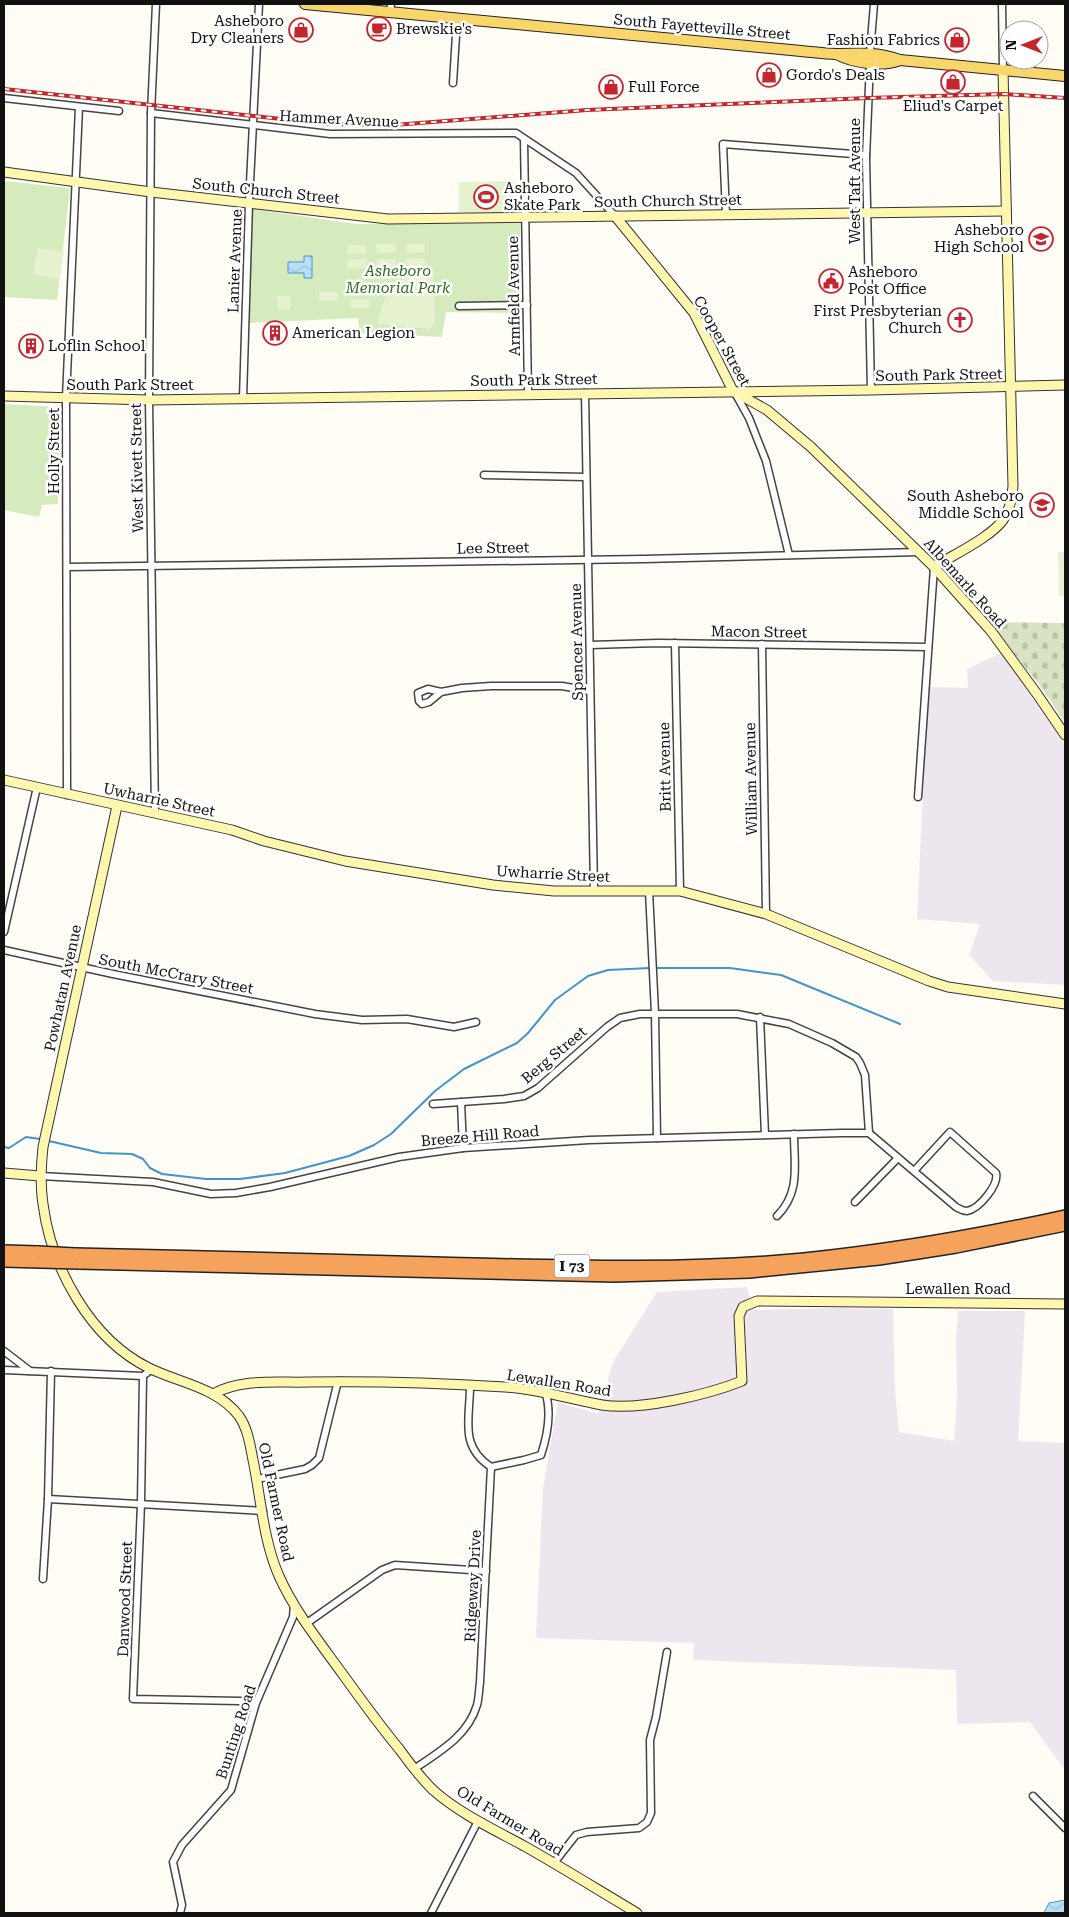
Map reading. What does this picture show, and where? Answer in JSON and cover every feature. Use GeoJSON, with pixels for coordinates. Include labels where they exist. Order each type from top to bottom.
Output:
{"type":"FeatureCollection","features":[{"type":"Feature","properties":{"kind":"highway"},"geometry":{"type":"LineString","coordinates":[[1033,1223],[1065,1211]]}},
{"type":"Feature","properties":{"kind":"highway","name":"I 73"},"geometry":{"type":"LineString","coordinates":[[4,1261],[39,1257],[668,1267],[793,1260],[912,1246],[1065,1216]]}},
{"type":"Feature","properties":{"kind":"highway","name":"I 73"},"geometry":{"type":"LineString","coordinates":[[77,1258],[519,1274],[614,1276],[681,1274],[796,1268],[878,1259],[956,1247],[1065,1226]]}},
{"type":"Feature","properties":{"kind":"highway","name":"I 73"},"geometry":{"type":"LineString","coordinates":[[4,1251],[39,1257]]}},
{"type":"Feature","properties":{"kind":"main road","name":"South Fayetteville Street"},"geometry":{"type":"LineString","coordinates":[[305,4],[390,8],[457,19],[870,58],[889,64],[896,58],[999,70]]}},
{"type":"Feature","properties":{"kind":"main road"},"geometry":{"type":"LineString","coordinates":[[1003,70],[1065,76]]}},
{"type":"Feature","properties":{"kind":"street","name":"West Kivett Street"},"geometry":{"type":"LineString","coordinates":[[155,813],[149,400],[152,113],[156,4]]}},
{"type":"Feature","properties":{"kind":"street","name":"Lanier Avenue"},"geometry":{"type":"LineString","coordinates":[[243,398],[249,204],[259,4]]}},
{"type":"Feature","properties":{"kind":"street","name":"West Taft Avenue"},"geometry":{"type":"LineString","coordinates":[[871,390],[866,154],[874,4]]}},
{"type":"Feature","properties":{"kind":"street"},"geometry":{"type":"LineString","coordinates":[[1002,4],[1002,20]]}},
{"type":"Feature","properties":{"kind":"street"},"geometry":{"type":"LineString","coordinates":[[453,83],[457,19]]}},
{"type":"Feature","properties":{"kind":"street"},"geometry":{"type":"LineString","coordinates":[[918,797],[934,567],[992,530],[1002,521],[1012,501],[1003,70]]}},
{"type":"Feature","properties":{"kind":"street"},"geometry":{"type":"LineString","coordinates":[[4,98],[119,110]]}},
{"type":"Feature","properties":{"kind":"street","name":"Holly Street"},"geometry":{"type":"LineString","coordinates":[[67,795],[66,398],[79,107]]}},
{"type":"Feature","properties":{"kind":"street","name":"Hammer Avenue"},"geometry":{"type":"LineString","coordinates":[[152,113],[330,134],[516,133],[524,138]]}},
{"type":"Feature","properties":{"kind":"street","name":"Cooper Street"},"geometry":{"type":"LineString","coordinates":[[524,138],[576,173],[615,216],[694,313],[733,391],[749,418],[762,447],[789,555]]}},
{"type":"Feature","properties":{"kind":"street","name":"Armfield Avenue"},"geometry":{"type":"LineString","coordinates":[[524,138],[528,394]]}},
{"type":"Feature","properties":{"kind":"street"},"geometry":{"type":"LineString","coordinates":[[726,214],[723,144],[866,154]]}},
{"type":"Feature","properties":{"kind":"street","name":"South Church Street"},"geometry":{"type":"LineString","coordinates":[[4,172],[249,204],[388,219],[1006,211]]}},
{"type":"Feature","properties":{"kind":"street"},"geometry":{"type":"LineString","coordinates":[[459,306],[527,305]]}},
{"type":"Feature","properties":{"kind":"street","name":"South Park Street"},"geometry":{"type":"LineString","coordinates":[[4,396],[149,400],[1065,386]]}},
{"type":"Feature","properties":{"kind":"street","name":"Albemarle Road"},"geometry":{"type":"LineString","coordinates":[[733,391],[767,410],[791,429],[934,567],[991,632],[1065,735]]}},
{"type":"Feature","properties":{"kind":"street","name":"Spencer Avenue"},"geometry":{"type":"LineString","coordinates":[[584,393],[594,891]]}},
{"type":"Feature","properties":{"kind":"street"},"geometry":{"type":"LineString","coordinates":[[484,475],[586,477]]}},
{"type":"Feature","properties":{"kind":"street","name":"Lee Street"},"geometry":{"type":"LineString","coordinates":[[67,567],[919,552]]}},
{"type":"Feature","properties":{"kind":"street","name":"Macon Street"},"geometry":{"type":"LineString","coordinates":[[590,645],[675,643],[928,647]]}},
{"type":"Feature","properties":{"kind":"street","name":"Britt Avenue"},"geometry":{"type":"LineString","coordinates":[[675,643],[680,891]]}},
{"type":"Feature","properties":{"kind":"street","name":"William Avenue"},"geometry":{"type":"LineString","coordinates":[[762,644],[766,914]]}},
{"type":"Feature","properties":{"kind":"street"},"geometry":{"type":"LineString","coordinates":[[440,692],[491,686],[562,686],[590,691]]}},
{"type":"Feature","properties":{"kind":"street","name":"Uwharrie Street"},"geometry":{"type":"LineString","coordinates":[[4,780],[232,830],[264,841],[379,868],[523,889],[680,891],[766,914],[929,981],[948,987],[1065,1004]]}},
{"type":"Feature","properties":{"kind":"street"},"geometry":{"type":"LineString","coordinates":[[4,932],[38,787]]}},
{"type":"Feature","properties":{"kind":"street","name":"Powhatan Avenue"},"geometry":{"type":"LineString","coordinates":[[40,1176],[47,1126],[117,806]]}},
{"type":"Feature","properties":{"kind":"street"},"geometry":{"type":"LineString","coordinates":[[649,891],[656,1013],[657,1138]]}},
{"type":"Feature","properties":{"kind":"street","name":"South McCrary Street"},"geometry":{"type":"LineString","coordinates":[[4,950],[315,1014],[362,1020],[406,1019],[454,1027],[476,1022]]}},
{"type":"Feature","properties":{"kind":"street","name":"Berg Street"},"geometry":{"type":"LineString","coordinates":[[433,1104],[524,1096],[538,1088],[613,1022],[629,1015],[656,1013],[737,1014],[760,1017],[805,1030],[832,1043],[856,1058],[865,1075],[869,1133]]}},
{"type":"Feature","properties":{"kind":"street"},"geometry":{"type":"LineString","coordinates":[[760,1017],[765,1135]]}},
{"type":"Feature","properties":{"kind":"street"},"geometry":{"type":"LineString","coordinates":[[461,1102],[463,1148]]}},
{"type":"Feature","properties":{"kind":"street"},"geometry":{"type":"LineString","coordinates":[[869,1133],[898,1158],[962,1211],[969,1211],[976,1207],[995,1185],[997,1178],[996,1173],[950,1132],[914,1171]]}},
{"type":"Feature","properties":{"kind":"street","name":"Breeze Hill Road"},"geometry":{"type":"LineString","coordinates":[[40,1176],[153,1182],[211,1194],[236,1193],[399,1157],[463,1148],[657,1138],[869,1133]]}},
{"type":"Feature","properties":{"kind":"street"},"geometry":{"type":"LineString","coordinates":[[777,1216],[784,1209],[794,1190],[794,1134]]}},
{"type":"Feature","properties":{"kind":"street"},"geometry":{"type":"LineString","coordinates":[[855,1202],[898,1158]]}},
{"type":"Feature","properties":{"kind":"street"},"geometry":{"type":"LineString","coordinates":[[4,1173],[40,1176]]}},
{"type":"Feature","properties":{"kind":"street","name":"Old Farmer Road"},"geometry":{"type":"LineString","coordinates":[[40,1176],[43,1206],[52,1244],[63,1272],[87,1313],[104,1334],[121,1350],[138,1362],[213,1394],[229,1404],[241,1418],[248,1436],[274,1563],[294,1603],[307,1623],[374,1717],[414,1769],[434,1790],[478,1821],[554,1863],[637,1913]]}},
{"type":"Feature","properties":{"kind":"street","name":"Lewallen Road"},"geometry":{"type":"LineString","coordinates":[[213,1394],[227,1386],[244,1383],[338,1381],[506,1387],[545,1391],[602,1405],[640,1406],[698,1395],[742,1381],[739,1316],[744,1307],[757,1301],[1065,1304]]}},
{"type":"Feature","properties":{"kind":"street"},"geometry":{"type":"LineString","coordinates":[[4,1351],[30,1371]]}},
{"type":"Feature","properties":{"kind":"street"},"geometry":{"type":"LineString","coordinates":[[4,1370],[143,1376],[152,1369]]}},
{"type":"Feature","properties":{"kind":"street"},"geometry":{"type":"LineString","coordinates":[[43,1579],[48,1499],[51,1371]]}},
{"type":"Feature","properties":{"kind":"street","name":"Danwood Street"},"geometry":{"type":"LineString","coordinates":[[143,1376],[141,1504],[133,1699],[256,1703]]}},
{"type":"Feature","properties":{"kind":"street"},"geometry":{"type":"LineString","coordinates":[[257,1479],[305,1469],[319,1458],[338,1381]]}},
{"type":"Feature","properties":{"kind":"street"},"geometry":{"type":"LineString","coordinates":[[470,1386],[469,1443],[476,1454],[491,1467],[524,1460],[541,1454],[547,1434],[549,1416],[548,1400],[545,1391]]}},
{"type":"Feature","properties":{"kind":"street","name":"Ridgeway Drive"},"geometry":{"type":"LineString","coordinates":[[414,1769],[460,1735],[470,1721],[477,1705],[480,1682],[491,1467]]}},
{"type":"Feature","properties":{"kind":"street"},"geometry":{"type":"LineString","coordinates":[[48,1499],[262,1511]]}},
{"type":"Feature","properties":{"kind":"street"},"geometry":{"type":"LineString","coordinates":[[307,1623],[382,1570],[395,1565],[486,1571]]}},
{"type":"Feature","properties":{"kind":"street","name":"Bunting Road"},"geometry":{"type":"LineString","coordinates":[[180,1913],[182,1905],[173,1862],[182,1845],[231,1790],[256,1703],[293,1617],[294,1603]]}},
{"type":"Feature","properties":{"kind":"street"},"geometry":{"type":"LineString","coordinates":[[554,1863],[576,1835],[588,1832],[639,1828],[647,1822],[651,1812],[650,1740],[656,1717],[667,1652]]}},
{"type":"Feature","properties":{"kind":"street"},"geometry":{"type":"LineString","coordinates":[[1033,1796],[1065,1828]]}},
{"type":"Feature","properties":{"kind":"street"},"geometry":{"type":"LineString","coordinates":[[431,1913],[478,1821]]}},
{"type":"Feature","properties":{"kind":"shaded area"},"geometry":{"type":"Polygon","coordinates":[[[1001,653],[1065,745],[1065,985],[993,981],[969,955],[980,924],[917,919],[928,687],[968,688],[967,669],[1001,653]]]}},
{"type":"Feature","properties":{"kind":"shaded area"},"geometry":{"type":"Polygon","coordinates":[[[747,1287],[753,1310],[893,1309],[895,1391],[899,1432],[954,1441],[957,1396],[956,1339],[958,1311],[1025,1311],[1018,1441],[1065,1443],[1065,1770],[1030,1722],[957,1724],[956,1670],[693,1660],[694,1643],[536,1638],[543,1488],[558,1402],[598,1414],[613,1362],[657,1292],[747,1287]]]}},
{"type":"Feature","properties":{"kind":"green space"},"geometry":{"type":"Polygon","coordinates":[[[4,181],[70,188],[57,300],[4,297],[4,181]]]}},
{"type":"Feature","properties":{"kind":"green space","name":"Asheboro Skate Park"},"geometry":{"type":"Polygon","coordinates":[[[514,181],[514,212],[459,212],[459,182],[514,181]]]}},
{"type":"Feature","properties":{"kind":"green space","name":"Asheboro Memorial Park"},"geometry":{"type":"Polygon","coordinates":[[[252,209],[356,224],[520,223],[521,313],[446,312],[442,337],[360,333],[358,318],[249,323],[252,209]]]}},
{"type":"Feature","properties":{"kind":"green space"},"geometry":{"type":"Polygon","coordinates":[[[376,244],[396,244],[396,253],[377,253],[376,244]]]}},
{"type":"Feature","properties":{"kind":"green space"},"geometry":{"type":"Polygon","coordinates":[[[406,244],[425,244],[425,252],[406,253],[406,244]]]}},
{"type":"Feature","properties":{"kind":"green space"},"geometry":{"type":"Polygon","coordinates":[[[347,245],[366,245],[366,254],[347,254],[347,245]]]}},
{"type":"Feature","properties":{"kind":"green space"},"geometry":{"type":"Polygon","coordinates":[[[38,248],[64,252],[60,279],[33,275],[38,248]]]}},
{"type":"Feature","properties":{"kind":"green space"},"geometry":{"type":"Polygon","coordinates":[[[425,258],[425,267],[406,268],[406,259],[425,258]]]}},
{"type":"Feature","properties":{"kind":"green space"},"geometry":{"type":"Polygon","coordinates":[[[367,259],[367,268],[347,269],[347,260],[367,259]]]}},
{"type":"Feature","properties":{"kind":"green space"},"geometry":{"type":"Polygon","coordinates":[[[377,259],[396,259],[396,268],[377,268],[377,259]]]}},
{"type":"Feature","properties":{"kind":"green space"},"geometry":{"type":"Polygon","coordinates":[[[433,273],[435,324],[430,329],[378,324],[384,302],[394,286],[411,276],[433,273]]]}},
{"type":"Feature","properties":{"kind":"green space"},"geometry":{"type":"Polygon","coordinates":[[[350,285],[370,285],[370,294],[350,294],[350,285]]]}},
{"type":"Feature","properties":{"kind":"green space"},"geometry":{"type":"Polygon","coordinates":[[[319,292],[338,292],[338,301],[319,301],[319,292]]]}},
{"type":"Feature","properties":{"kind":"green space"},"geometry":{"type":"Polygon","coordinates":[[[277,296],[290,296],[290,310],[278,310],[277,296]]]}},
{"type":"Feature","properties":{"kind":"green space"},"geometry":{"type":"Polygon","coordinates":[[[350,299],[370,299],[370,308],[350,308],[350,299]]]}},
{"type":"Feature","properties":{"kind":"green space"},"geometry":{"type":"Polygon","coordinates":[[[4,404],[57,407],[59,452],[58,504],[42,505],[39,517],[4,510],[4,404]]]}},
{"type":"Feature","properties":{"kind":"green space"},"geometry":{"type":"Polygon","coordinates":[[[1058,552],[1065,552],[1065,596],[1059,596],[1058,552]]]}},
{"type":"Feature","properties":{"kind":"green space"},"geometry":{"type":"Polygon","coordinates":[[[989,622],[1065,623],[1065,723],[1041,687],[989,622]]]}},
{"type":"Feature","properties":{"kind":"water"},"geometry":{"type":"Polygon","coordinates":[[[304,256],[312,256],[312,278],[304,278],[304,273],[288,273],[288,262],[304,262],[304,256]]]}},
{"type":"Feature","properties":{"kind":"water"},"geometry":{"type":"Polygon","coordinates":[[[1065,1900],[1065,1913],[1044,1913],[1049,1903],[1065,1900]]]}},
{"type":"Feature","properties":{"kind":"waterway"},"geometry":{"type":"LineString","coordinates":[[49,1141],[101,1153],[132,1154],[143,1159],[150,1168],[162,1174],[206,1179],[240,1179],[285,1173],[349,1156],[374,1145],[391,1134],[435,1091],[464,1069],[517,1043],[528,1033],[555,1000],[588,976],[608,970],[650,968]]}},
{"type":"Feature","properties":{"kind":"waterway"},"geometry":{"type":"LineString","coordinates":[[655,968],[730,968],[781,975],[900,1024]]}},
{"type":"Feature","properties":{"kind":"waterway"},"geometry":{"type":"LineString","coordinates":[[4,1147],[9,1148],[26,1137],[40,1139]]}},
{"type":"Feature","properties":{"kind":"railway"},"geometry":{"type":"LineString","coordinates":[[4,89],[327,124],[394,125],[587,110],[868,98],[1004,94],[1065,98]]}},
{"type":"Feature","properties":{"kind":"place","name":"Brewskie's"},"geometry":{"type":"Point","coordinates":[379,29]}},
{"type":"Feature","properties":{"kind":"place","name":"Asheboro Dry Cleaners"},"geometry":{"type":"Point","coordinates":[301,30]}},
{"type":"Feature","properties":{"kind":"place","name":"Fashion Fabrics"},"geometry":{"type":"Point","coordinates":[957,40]}},
{"type":"Feature","properties":{"kind":"place","name":"Gordo's Deals"},"geometry":{"type":"Point","coordinates":[769,75]}},
{"type":"Feature","properties":{"kind":"place","name":"Eliud's Carpet"},"geometry":{"type":"Point","coordinates":[953,82]}},
{"type":"Feature","properties":{"kind":"place","name":"Full Force"},"geometry":{"type":"Point","coordinates":[611,87]}},
{"type":"Feature","properties":{"kind":"place","name":"Asheboro Skate Park"},"geometry":{"type":"Point","coordinates":[486,197]}},
{"type":"Feature","properties":{"kind":"place","name":"Asheboro High School"},"geometry":{"type":"Point","coordinates":[1041,239]}},
{"type":"Feature","properties":{"kind":"place","name":"Asheboro Post Office"},"geometry":{"type":"Point","coordinates":[831,281]}},
{"type":"Feature","properties":{"kind":"place","name":"First Presbyterian Church"},"geometry":{"type":"Point","coordinates":[960,320]}},
{"type":"Feature","properties":{"kind":"place","name":"American Legion"},"geometry":{"type":"Point","coordinates":[275,333]}},
{"type":"Feature","properties":{"kind":"place","name":"Loflin School"},"geometry":{"type":"Point","coordinates":[31,346]}},
{"type":"Feature","properties":{"kind":"place","name":"South Asheboro Middle School"},"geometry":{"type":"Point","coordinates":[1042,505]}}]}
